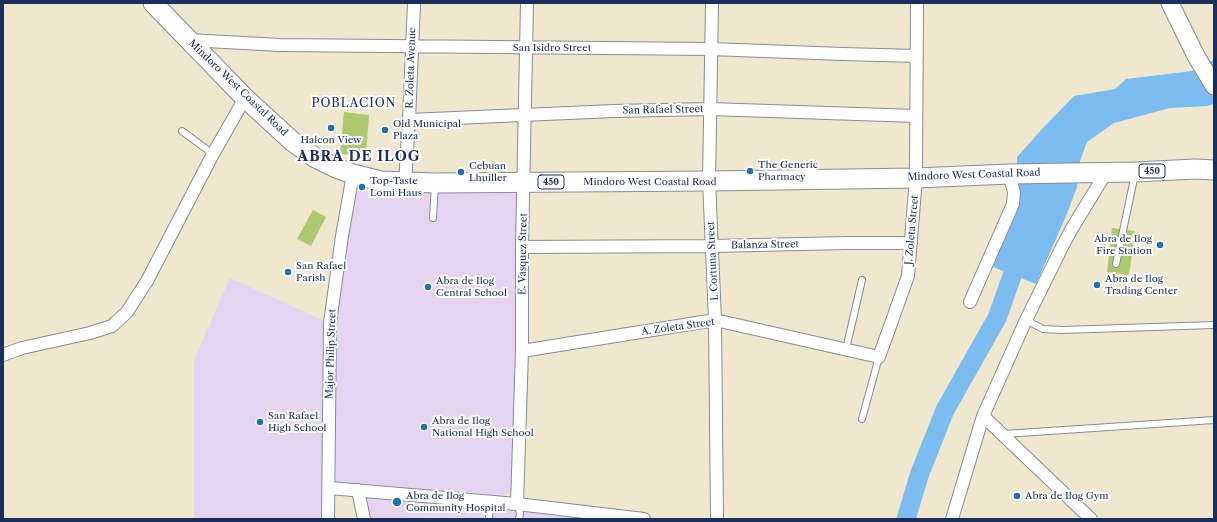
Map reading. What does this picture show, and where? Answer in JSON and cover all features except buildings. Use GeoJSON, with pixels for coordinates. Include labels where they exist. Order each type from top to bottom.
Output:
{"type":"FeatureCollection","features":[{"type":"Feature","properties":{"kind":"main road","name":"Mindoro West Coastal Road"},"geometry":{"type":"LineString","coordinates":[[153,3],[245,98],[293,142],[314,157],[336,168],[381,181],[435,183],[709,181],[916,178],[1013,174],[1135,172],[1195,168],[1214,170]]}},
{"type":"Feature","properties":{"kind":"main road"},"geometry":{"type":"LineString","coordinates":[[1170,3],[1196,56],[1214,86]]}},
{"type":"Feature","properties":{"kind":"street","name":"R. Zoleta Avenue"},"geometry":{"type":"LineString","coordinates":[[405,182],[414,3]]}},
{"type":"Feature","properties":{"kind":"street","name":"E. Vasquez Street"},"geometry":{"type":"LineString","coordinates":[[517,504],[522,351],[522,247],[527,3]]}},
{"type":"Feature","properties":{"kind":"street","name":"I. Cortuna Street"},"geometry":{"type":"LineString","coordinates":[[712,3],[709,181],[715,320],[717,519]]}},
{"type":"Feature","properties":{"kind":"street","name":"J. Zoleta Street"},"geometry":{"type":"LineString","coordinates":[[879,357],[908,276],[916,178],[917,3]]}},
{"type":"Feature","properties":{"kind":"street","name":"San Isidro Street"},"geometry":{"type":"LineString","coordinates":[[188,40],[280,45],[711,49],[917,56]]}},
{"type":"Feature","properties":{"kind":"street"},"geometry":{"type":"LineString","coordinates":[[3,355],[22,348],[90,333],[112,326],[127,312],[147,281],[212,154],[245,98]]}},
{"type":"Feature","properties":{"kind":"street","name":"San Rafael Street"},"geometry":{"type":"LineString","coordinates":[[409,120],[710,109],[916,116]]}},
{"type":"Feature","properties":{"kind":"street"},"geometry":{"type":"LineString","coordinates":[[952,519],[983,416],[1026,320],[1099,172]]}},
{"type":"Feature","properties":{"kind":"street","name":"Major Philip Street"},"geometry":{"type":"LineString","coordinates":[[328,519],[330,323],[342,236],[354,174]]}},
{"type":"Feature","properties":{"kind":"street"},"geometry":{"type":"LineString","coordinates":[[970,302],[1013,204],[1013,174]]}},
{"type":"Feature","properties":{"kind":"street","name":"Balanza Street"},"geometry":{"type":"LineString","coordinates":[[522,247],[911,243]]}},
{"type":"Feature","properties":{"kind":"street","name":"A. Zoleta Street"},"geometry":{"type":"LineString","coordinates":[[522,351],[715,320],[879,357]]}},
{"type":"Feature","properties":{"kind":"street"},"geometry":{"type":"LineString","coordinates":[[983,416],[1091,519]]}},
{"type":"Feature","properties":{"kind":"street"},"geometry":{"type":"LineString","coordinates":[[329,488],[517,504],[644,519]]}},
{"type":"Feature","properties":{"kind":"street"},"geometry":{"type":"LineString","coordinates":[[358,490],[364,519]]}},
{"type":"Feature","properties":{"kind":"lane"},"geometry":{"type":"LineString","coordinates":[[182,131],[212,154]]}},
{"type":"Feature","properties":{"kind":"lane"},"geometry":{"type":"LineString","coordinates":[[1116,264],[1135,172]]}},
{"type":"Feature","properties":{"kind":"lane"},"geometry":{"type":"LineString","coordinates":[[433,218],[435,183]]}},
{"type":"Feature","properties":{"kind":"lane"},"geometry":{"type":"LineString","coordinates":[[846,349],[862,280]]}},
{"type":"Feature","properties":{"kind":"lane"},"geometry":{"type":"LineString","coordinates":[[1026,320],[1043,329],[1062,330],[1214,326]]}},
{"type":"Feature","properties":{"kind":"lane"},"geometry":{"type":"LineString","coordinates":[[862,419],[879,357]]}},
{"type":"Feature","properties":{"kind":"lane"},"geometry":{"type":"LineString","coordinates":[[1002,434],[1214,420]]}},
{"type":"Feature","properties":{"kind":"lane"},"geometry":{"type":"LineString","coordinates":[[489,519],[490,502]]}},
{"type":"Feature","properties":{"kind":"lane"},"geometry":{"type":"LineString","coordinates":[[517,504],[520,519]]}},
{"type":"Feature","properties":{"kind":"shaded area"},"geometry":{"type":"Polygon","coordinates":[[[518,190],[516,372],[512,488],[508,494],[500,496],[333,482],[334,327],[346,239],[355,191],[385,193],[518,190]]]}},
{"type":"Feature","properties":{"kind":"shaded area","name":"San Rafael High School"},"geometry":{"type":"Polygon","coordinates":[[[230,278],[327,322],[323,519],[194,519],[194,360],[230,278]]]}},
{"type":"Feature","properties":{"kind":"shaded area","name":"Abra de Ilog Community Hospital"},"geometry":{"type":"Polygon","coordinates":[[[364,496],[494,509],[589,519],[368,519],[364,496]]]}},
{"type":"Feature","properties":{"kind":"green space"},"geometry":{"type":"Polygon","coordinates":[[[344,112],[369,115],[366,156],[340,154],[344,112]]]}},
{"type":"Feature","properties":{"kind":"green space"},"geometry":{"type":"Polygon","coordinates":[[[313,210],[326,217],[311,246],[297,239],[313,210]]]}},
{"type":"Feature","properties":{"kind":"green space"},"geometry":{"type":"Polygon","coordinates":[[[1112,228],[1135,231],[1129,275],[1107,272],[1112,228]]]}},
{"type":"Feature","properties":{"kind":"water"},"geometry":{"type":"Polygon","coordinates":[[[1214,60],[1214,104],[1208,106],[1170,108],[1114,123],[1087,142],[1080,161],[1077,187],[1036,284],[993,267],[1017,200],[1017,157],[1074,96],[1115,89],[1126,79],[1192,71],[1214,60]]]}},
{"type":"Feature","properties":{"kind":"waterway"},"geometry":{"type":"LineString","coordinates":[[906,519],[920,473],[945,410],[997,318],[1021,251]]}},
{"type":"Feature","properties":{"kind":"place","name":"Halcon View"},"geometry":{"type":"Point","coordinates":[331,128]}},
{"type":"Feature","properties":{"kind":"place","name":"Old Municipal Plaza"},"geometry":{"type":"Point","coordinates":[385,130]}},
{"type":"Feature","properties":{"kind":"place","name":"The Generic Pharmacy"},"geometry":{"type":"Point","coordinates":[750,171]}},
{"type":"Feature","properties":{"kind":"place","name":"Cebuan Lhuiller"},"geometry":{"type":"Point","coordinates":[461,172]}},
{"type":"Feature","properties":{"kind":"place","name":"Top-Taste Lomi Haus"},"geometry":{"type":"Point","coordinates":[362,187]}},
{"type":"Feature","properties":{"kind":"place","name":"Abra de Ilog Fire Station"},"geometry":{"type":"Point","coordinates":[1160,245]}},
{"type":"Feature","properties":{"kind":"place","name":"San Rafael Parish"},"geometry":{"type":"Point","coordinates":[288,272]}},
{"type":"Feature","properties":{"kind":"place","name":"Abra de Ilog Trading Center"},"geometry":{"type":"Point","coordinates":[1097,285]}},
{"type":"Feature","properties":{"kind":"place","name":"Abra de Ilog Central School"},"geometry":{"type":"Point","coordinates":[428,287]}},
{"type":"Feature","properties":{"kind":"place","name":"San Rafael High School"},"geometry":{"type":"Point","coordinates":[260,422]}},
{"type":"Feature","properties":{"kind":"place","name":"Abra de Ilog National High School"},"geometry":{"type":"Point","coordinates":[424,427]}},
{"type":"Feature","properties":{"kind":"place","name":"Abra de Ilog Gym"},"geometry":{"type":"Point","coordinates":[1017,496]}},
{"type":"Feature","properties":{"kind":"place","name":"Abra de Ilog Community Hospital"},"geometry":{"type":"Point","coordinates":[397,502]}},
{"type":"Feature","properties":{"kind":"district","name":"POBLACION"},"geometry":{"type":"Point","coordinates":[354,104]}},
{"type":"Feature","properties":{"kind":"district","name":"ABRA DE ILOG"},"geometry":{"type":"Point","coordinates":[359,157]}}]}
